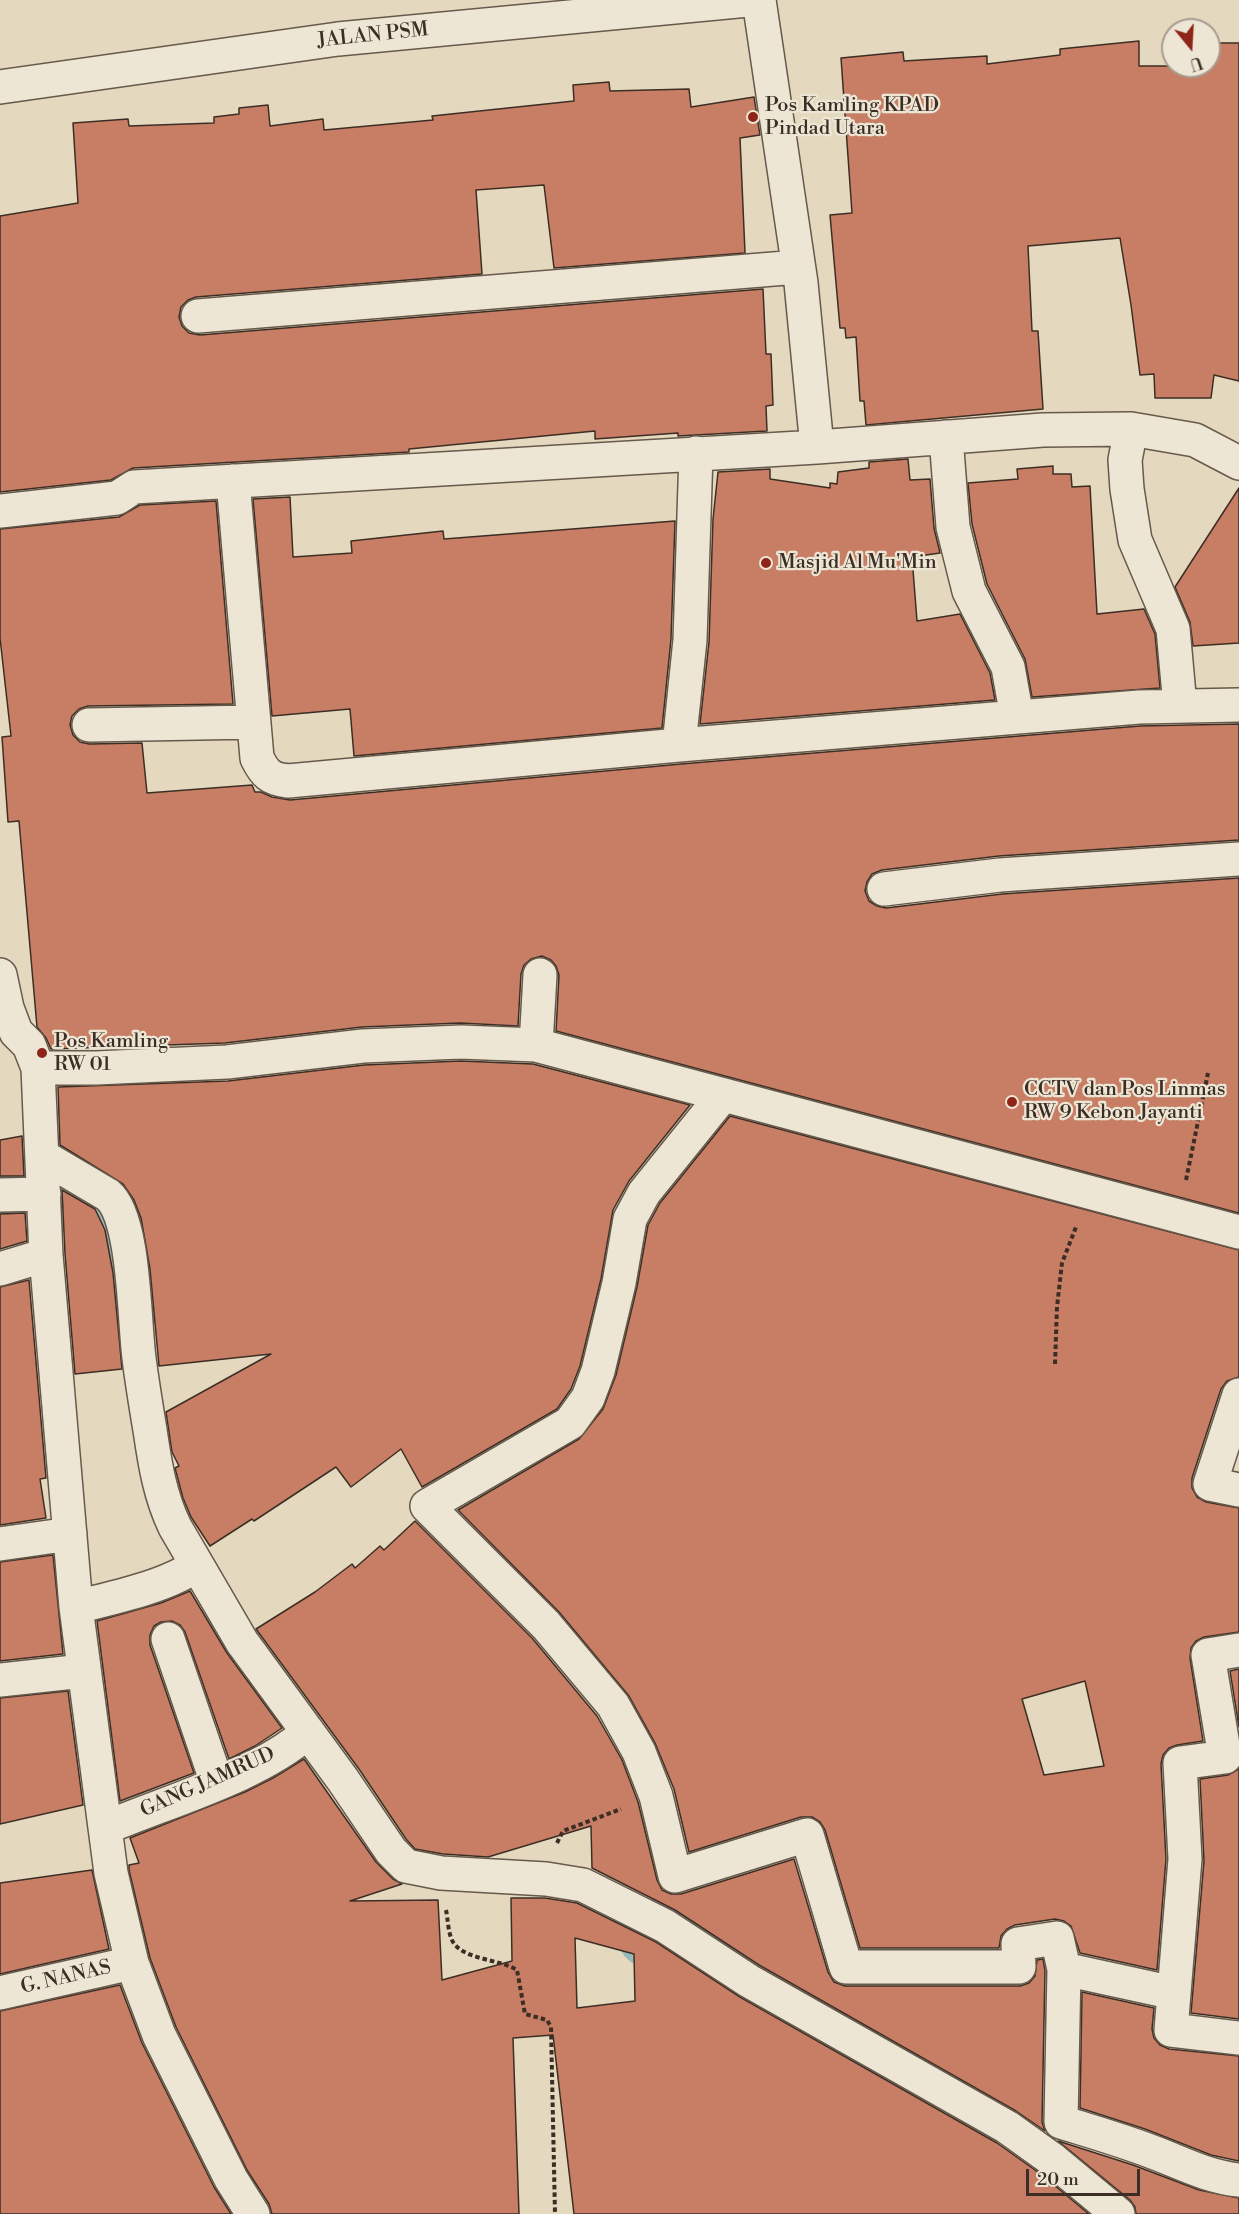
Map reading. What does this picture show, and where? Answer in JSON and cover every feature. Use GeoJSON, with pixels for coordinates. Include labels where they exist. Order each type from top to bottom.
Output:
{"type":"FeatureCollection","features":[{"type":"Feature","properties":{"kind":"street","name":"JALAN PSM"},"geometry":{"type":"LineString","coordinates":[[0,87],[338,39],[748,0]]}},
{"type":"Feature","properties":{"kind":"street"},"geometry":{"type":"LineString","coordinates":[[759,0],[798,267],[817,447]]}},
{"type":"Feature","properties":{"kind":"street"},"geometry":{"type":"LineString","coordinates":[[198,316],[798,267]]}},
{"type":"Feature","properties":{"kind":"street"},"geometry":{"type":"LineString","coordinates":[[1131,429],[1125,460],[1135,540],[1173,629],[1180,706]]}},
{"type":"Feature","properties":{"kind":"street"},"geometry":{"type":"LineString","coordinates":[[0,511],[117,498],[134,487],[817,447],[1043,430],[1131,429],[1195,440],[1239,463]]}},
{"type":"Feature","properties":{"kind":"street"},"geometry":{"type":"LineString","coordinates":[[946,437],[953,527],[969,591],[981,610],[1008,667],[1017,717]]}},
{"type":"Feature","properties":{"kind":"street"},"geometry":{"type":"LineString","coordinates":[[679,746],[690,640],[696,453]]}},
{"type":"Feature","properties":{"kind":"street"},"geometry":{"type":"LineString","coordinates":[[232,481],[257,758],[262,768],[274,779],[288,781],[1139,707],[1239,705]]}},
{"type":"Feature","properties":{"kind":"street"},"geometry":{"type":"LineString","coordinates":[[89,725],[254,722]]}},
{"type":"Feature","properties":{"kind":"street"},"geometry":{"type":"LineString","coordinates":[[884,889],[1000,875],[1239,860]]}},
{"type":"Feature","properties":{"kind":"street"},"geometry":{"type":"LineString","coordinates":[[0,975],[6,1008],[16,1032],[29,1045],[38,1068],[46,1255],[76,1607],[111,1873],[132,1963],[159,2035],[231,2179],[253,2214]]}},
{"type":"Feature","properties":{"kind":"street"},"geometry":{"type":"LineString","coordinates":[[536,1045],[540,975]]}},
{"type":"Feature","properties":{"kind":"street"},"geometry":{"type":"LineString","coordinates":[[38,1068],[227,1062],[363,1046],[460,1042],[536,1045],[1239,1232]]}},
{"type":"Feature","properties":{"kind":"street"},"geometry":{"type":"LineString","coordinates":[[723,1095],[644,1193],[630,1220],[619,1283],[598,1371],[588,1398],[580,1411],[570,1422],[427,1506],[546,1625],[613,1705],[639,1752],[656,1796],[675,1875],[807,1835],[846,1967],[1019,1967],[1017,1944],[1058,1938],[1064,1969],[1061,2122],[1150,2151],[1205,2173],[1224,2179],[1239,2180]]}},
{"type":"Feature","properties":{"kind":"street"},"geometry":{"type":"LineString","coordinates":[[0,1195],[43,1177],[108,1195],[115,1201],[123,1221],[128,1244],[139,1358],[158,1480],[166,1510],[188,1570],[242,1642],[304,1735],[344,1780],[391,1851],[406,1866],[441,1873],[554,1880],[583,1885],[665,1926],[749,1981],[1007,2127],[1053,2160],[1118,2214]]}},
{"type":"Feature","properties":{"kind":"street"},"geometry":{"type":"LineString","coordinates":[[0,1269],[46,1255]]}},
{"type":"Feature","properties":{"kind":"street"},"geometry":{"type":"LineString","coordinates":[[1239,1395],[1210,1484],[1239,1490]]}},
{"type":"Feature","properties":{"kind":"street"},"geometry":{"type":"LineString","coordinates":[[0,1544],[70,1534]]}},
{"type":"Feature","properties":{"kind":"street"},"geometry":{"type":"LineString","coordinates":[[76,1607],[128,1593],[188,1570]]}},
{"type":"Feature","properties":{"kind":"street"},"geometry":{"type":"LineString","coordinates":[[168,1639],[217,1783]]}},
{"type":"Feature","properties":{"kind":"street"},"geometry":{"type":"LineString","coordinates":[[1239,1650],[1208,1655],[1232,1749],[1225,1757],[1180,1763],[1185,1858],[1171,2030],[1239,2038]]}},
{"type":"Feature","properties":{"kind":"street"},"geometry":{"type":"LineString","coordinates":[[0,1680],[83,1671]]}},
{"type":"Feature","properties":{"kind":"street","name":"GANG JAMRUD"},"geometry":{"type":"LineString","coordinates":[[105,1828],[253,1767],[304,1735]]}},
{"type":"Feature","properties":{"kind":"street","name":"G. NANAS"},"geometry":{"type":"LineString","coordinates":[[0,1993],[132,1963]]}},
{"type":"Feature","properties":{"kind":"street"},"geometry":{"type":"LineString","coordinates":[[1064,1969],[1174,1993]]}},
{"type":"Feature","properties":{"kind":"path"},"geometry":{"type":"LineString","coordinates":[[1178,1216],[1208,1073]]}},
{"type":"Feature","properties":{"kind":"path"},"geometry":{"type":"LineString","coordinates":[[1055,1364],[1057,1307],[1062,1263],[1089,1192]]}},
{"type":"Feature","properties":{"kind":"path"},"geometry":{"type":"LineString","coordinates":[[554,1880],[557,1842],[563,1831],[656,1796]]}},
{"type":"Feature","properties":{"kind":"path"},"geometry":{"type":"LineString","coordinates":[[446,1909],[453,1942],[464,1953],[509,1965],[517,1970],[525,2014],[547,2020],[551,2027],[555,2214]]}},
{"type":"Feature","properties":{"kind":"building"},"geometry":{"type":"Polygon","coordinates":[[[1139,41],[1139,66],[1161,66],[1161,78],[1221,78],[1221,43],[1239,43],[1239,381],[1214,375],[1211,398],[1155,398],[1154,374],[1140,375],[1120,238],[1028,246],[1032,331],[1038,331],[1043,409],[866,425],[864,401],[860,401],[856,337],[846,338],[845,328],[840,328],[830,215],[852,213],[841,58],[903,52],[904,61],[987,56],[987,64],[1060,55],[1060,49],[1139,41]]]}},
{"type":"Feature","properties":{"kind":"building"},"geometry":{"type":"Polygon","coordinates":[[[609,82],[610,91],[689,89],[691,107],[754,97],[760,135],[740,138],[745,253],[554,268],[544,185],[476,190],[482,274],[196,297],[188,300],[181,307],[179,317],[182,326],[189,333],[200,335],[763,289],[766,354],[771,354],[773,405],[766,406],[767,431],[678,436],[678,433],[595,439],[595,431],[409,449],[409,452],[133,468],[111,480],[0,492],[0,216],[78,203],[73,123],[128,119],[129,126],[214,123],[214,117],[239,114],[239,108],[268,105],[270,126],[323,119],[324,130],[433,120],[432,116],[574,101],[573,85],[609,82]]]}},
{"type":"Feature","properties":{"kind":"building"},"geometry":{"type":"Polygon","coordinates":[[[908,459],[910,480],[930,479],[934,528],[940,553],[912,557],[917,621],[960,614],[990,673],[995,700],[700,724],[709,642],[713,519],[718,472],[770,469],[770,479],[830,488],[830,483],[837,484],[838,472],[869,468],[869,462],[908,459]]]}},
{"type":"Feature","properties":{"kind":"building"},"geometry":{"type":"Polygon","coordinates":[[[1053,466],[1053,474],[1071,474],[1072,487],[1090,486],[1097,614],[1144,609],[1155,634],[1160,688],[1032,697],[1025,659],[987,584],[972,524],[968,483],[1018,479],[1017,469],[1053,466]]]}},
{"type":"Feature","properties":{"kind":"building"},"geometry":{"type":"Polygon","coordinates":[[[1239,488],[1239,643],[1193,646],[1190,622],[1175,587],[1239,488]]]}},
{"type":"Feature","properties":{"kind":"building"},"geometry":{"type":"Polygon","coordinates":[[[290,497],[293,557],[352,553],[351,541],[443,531],[444,539],[675,521],[671,639],[662,728],[354,756],[350,709],[272,716],[253,499],[290,497]]]}},
{"type":"Feature","properties":{"kind":"building"},"geometry":{"type":"Polygon","coordinates":[[[216,501],[233,704],[88,706],[79,709],[72,716],[70,725],[73,735],[80,742],[89,744],[142,743],[147,793],[252,785],[255,792],[290,800],[681,764],[1140,726],[1239,724],[1239,840],[999,856],[882,870],[872,874],[865,891],[869,901],[886,908],[1002,894],[1239,878],[1239,1213],[556,1031],[559,975],[551,960],[542,956],[531,959],[524,965],[521,974],[518,1026],[460,1023],[362,1027],[225,1043],[51,1049],[37,1027],[19,821],[8,822],[2,737],[11,736],[0,638],[0,529],[119,517],[140,505],[216,501]]]}},
{"type":"Feature","properties":{"kind":"building"},"geometry":{"type":"Polygon","coordinates":[[[461,1061],[533,1064],[690,1105],[629,1181],[613,1210],[601,1279],[580,1366],[571,1389],[557,1409],[422,1487],[401,1449],[351,1487],[336,1467],[254,1521],[252,1519],[210,1546],[191,1517],[183,1498],[175,1468],[179,1466],[172,1452],[166,1412],[271,1354],[159,1366],[150,1269],[141,1218],[134,1200],[123,1184],[60,1145],[58,1087],[228,1081],[364,1065],[461,1061]]]}},
{"type":"Feature","properties":{"kind":"building"},"geometry":{"type":"Polygon","coordinates":[[[730,1116],[1239,1250],[1239,1377],[1227,1381],[1221,1389],[1192,1478],[1192,1488],[1197,1497],[1206,1502],[1239,1508],[1239,1632],[1204,1637],[1196,1641],[1191,1648],[1190,1658],[1203,1741],[1177,1745],[1169,1748],[1163,1755],[1161,1764],[1166,1859],[1157,1970],[1080,1953],[1071,1926],[1055,1919],[1015,1925],[1007,1929],[1001,1936],[999,1948],[860,1948],[825,1830],[820,1822],[812,1817],[801,1817],[689,1852],[674,1789],[655,1743],[629,1696],[559,1612],[458,1510],[579,1439],[603,1409],[616,1375],[637,1287],[648,1225],[660,1203],[730,1116]],[[1085,1681],[1022,1699],[1044,1775],[1104,1766],[1085,1681]]]}},
{"type":"Feature","properties":{"kind":"building"},"geometry":{"type":"Polygon","coordinates":[[[22,1136],[24,1176],[0,1176],[0,1140],[22,1136]]]}},
{"type":"Feature","properties":{"kind":"building"},"geometry":{"type":"Polygon","coordinates":[[[62,1190],[95,1209],[105,1230],[113,1273],[122,1369],[75,1374],[62,1190]]]}},
{"type":"Feature","properties":{"kind":"building"},"geometry":{"type":"Polygon","coordinates":[[[25,1213],[27,1241],[0,1249],[0,1214],[25,1213]]]}},
{"type":"Feature","properties":{"kind":"building"},"geometry":{"type":"Polygon","coordinates":[[[29,1280],[46,1478],[40,1479],[46,1518],[0,1525],[0,1287],[29,1280]]]}},
{"type":"Feature","properties":{"kind":"building"},"geometry":{"type":"Polygon","coordinates":[[[415,1521],[532,1638],[597,1716],[622,1760],[638,1802],[657,1880],[662,1890],[671,1894],[681,1894],[794,1859],[828,1972],[834,1982],[845,1986],[1020,1986],[1029,1983],[1035,1976],[1037,1960],[1043,1959],[1045,1971],[1042,2122],[1045,2131],[1016,2111],[759,1965],[675,1910],[592,1868],[591,1826],[488,1857],[443,1854],[415,1849],[256,1629],[315,1592],[352,1564],[355,1568],[380,1546],[384,1550],[415,1521]]]}},
{"type":"Feature","properties":{"kind":"building"},"geometry":{"type":"Polygon","coordinates":[[[53,1555],[63,1654],[0,1661],[0,1562],[53,1555]]]}},
{"type":"Feature","properties":{"kind":"building"},"geometry":{"type":"Polygon","coordinates":[[[190,1591],[227,1653],[282,1728],[255,1746],[229,1759],[185,1632],[180,1625],[172,1621],[161,1622],[154,1626],[150,1635],[150,1645],[194,1773],[120,1801],[97,1621],[161,1603],[190,1591]]]}},
{"type":"Feature","properties":{"kind":"building"},"geometry":{"type":"Polygon","coordinates":[[[1239,1669],[1239,1727],[1230,1671],[1239,1669]]]}},
{"type":"Feature","properties":{"kind":"building"},"geometry":{"type":"Polygon","coordinates":[[[68,1691],[83,1805],[0,1824],[0,1698],[68,1691]]]}},
{"type":"Feature","properties":{"kind":"building"},"geometry":{"type":"Polygon","coordinates":[[[304,1759],[376,1862],[393,1879],[402,1884],[350,1901],[438,1900],[442,1980],[512,1961],[511,1898],[545,1898],[577,1903],[656,1942],[740,1997],[997,2143],[1042,2175],[1089,2214],[574,2214],[553,2035],[513,2038],[519,2214],[272,2214],[269,2204],[247,2170],[176,2027],[150,1958],[129,1865],[139,1863],[130,1838],[245,1792],[304,1759]],[[575,1938],[577,2008],[635,2001],[634,1954],[575,1938]]]}},
{"type":"Feature","properties":{"kind":"building"},"geometry":{"type":"Polygon","coordinates":[[[1239,1769],[1239,2019],[1191,2013],[1204,1861],[1200,1779],[1228,1775],[1239,1769]]]}},
{"type":"Feature","properties":{"kind":"building"},"geometry":{"type":"Polygon","coordinates":[[[92,1870],[109,1949],[0,1974],[0,1883],[92,1870]]]}},
{"type":"Feature","properties":{"kind":"building"},"geometry":{"type":"Polygon","coordinates":[[[120,1985],[142,2043],[214,2187],[231,2214],[0,2214],[0,2011],[120,1985]]]}},
{"type":"Feature","properties":{"kind":"building"},"geometry":{"type":"Polygon","coordinates":[[[1082,1992],[1154,2008],[1152,2029],[1154,2038],[1160,2045],[1169,2049],[1239,2056],[1239,2161],[1211,2155],[1145,2129],[1080,2108],[1082,1992]]]}},
{"type":"Feature","properties":{"kind":"building"},"geometry":{"type":"Polygon","coordinates":[[[1058,2141],[1133,2165],[1199,2190],[1239,2198],[1239,2214],[1136,2214],[1135,2207],[1130,2200],[1058,2141]]]}},
{"type":"Feature","properties":{"kind":"waterway"},"geometry":{"type":"LineString","coordinates":[[0,1182],[33,1185],[66,1192],[95,1207],[106,1219],[116,1244],[124,1308]]}},
{"type":"Feature","properties":{"kind":"waterway"},"geometry":{"type":"LineString","coordinates":[[651,1934],[692,1957],[730,1989],[794,2027],[844,2044],[888,2067]]}},
{"type":"Feature","properties":{"kind":"place","name":"Pos Kamling KPAD Pindad Utara"},"geometry":{"type":"Point","coordinates":[753,117]}},
{"type":"Feature","properties":{"kind":"place","name":"Masjid Al Mu'Min"},"geometry":{"type":"Point","coordinates":[766,563]}},
{"type":"Feature","properties":{"kind":"place","name":"Pos Kamling RW 01"},"geometry":{"type":"Point","coordinates":[42,1053]}},
{"type":"Feature","properties":{"kind":"place","name":"CCTV dan Pos Linmas RW 9 Kebon Jayanti"},"geometry":{"type":"Point","coordinates":[1012,1102]}}]}
